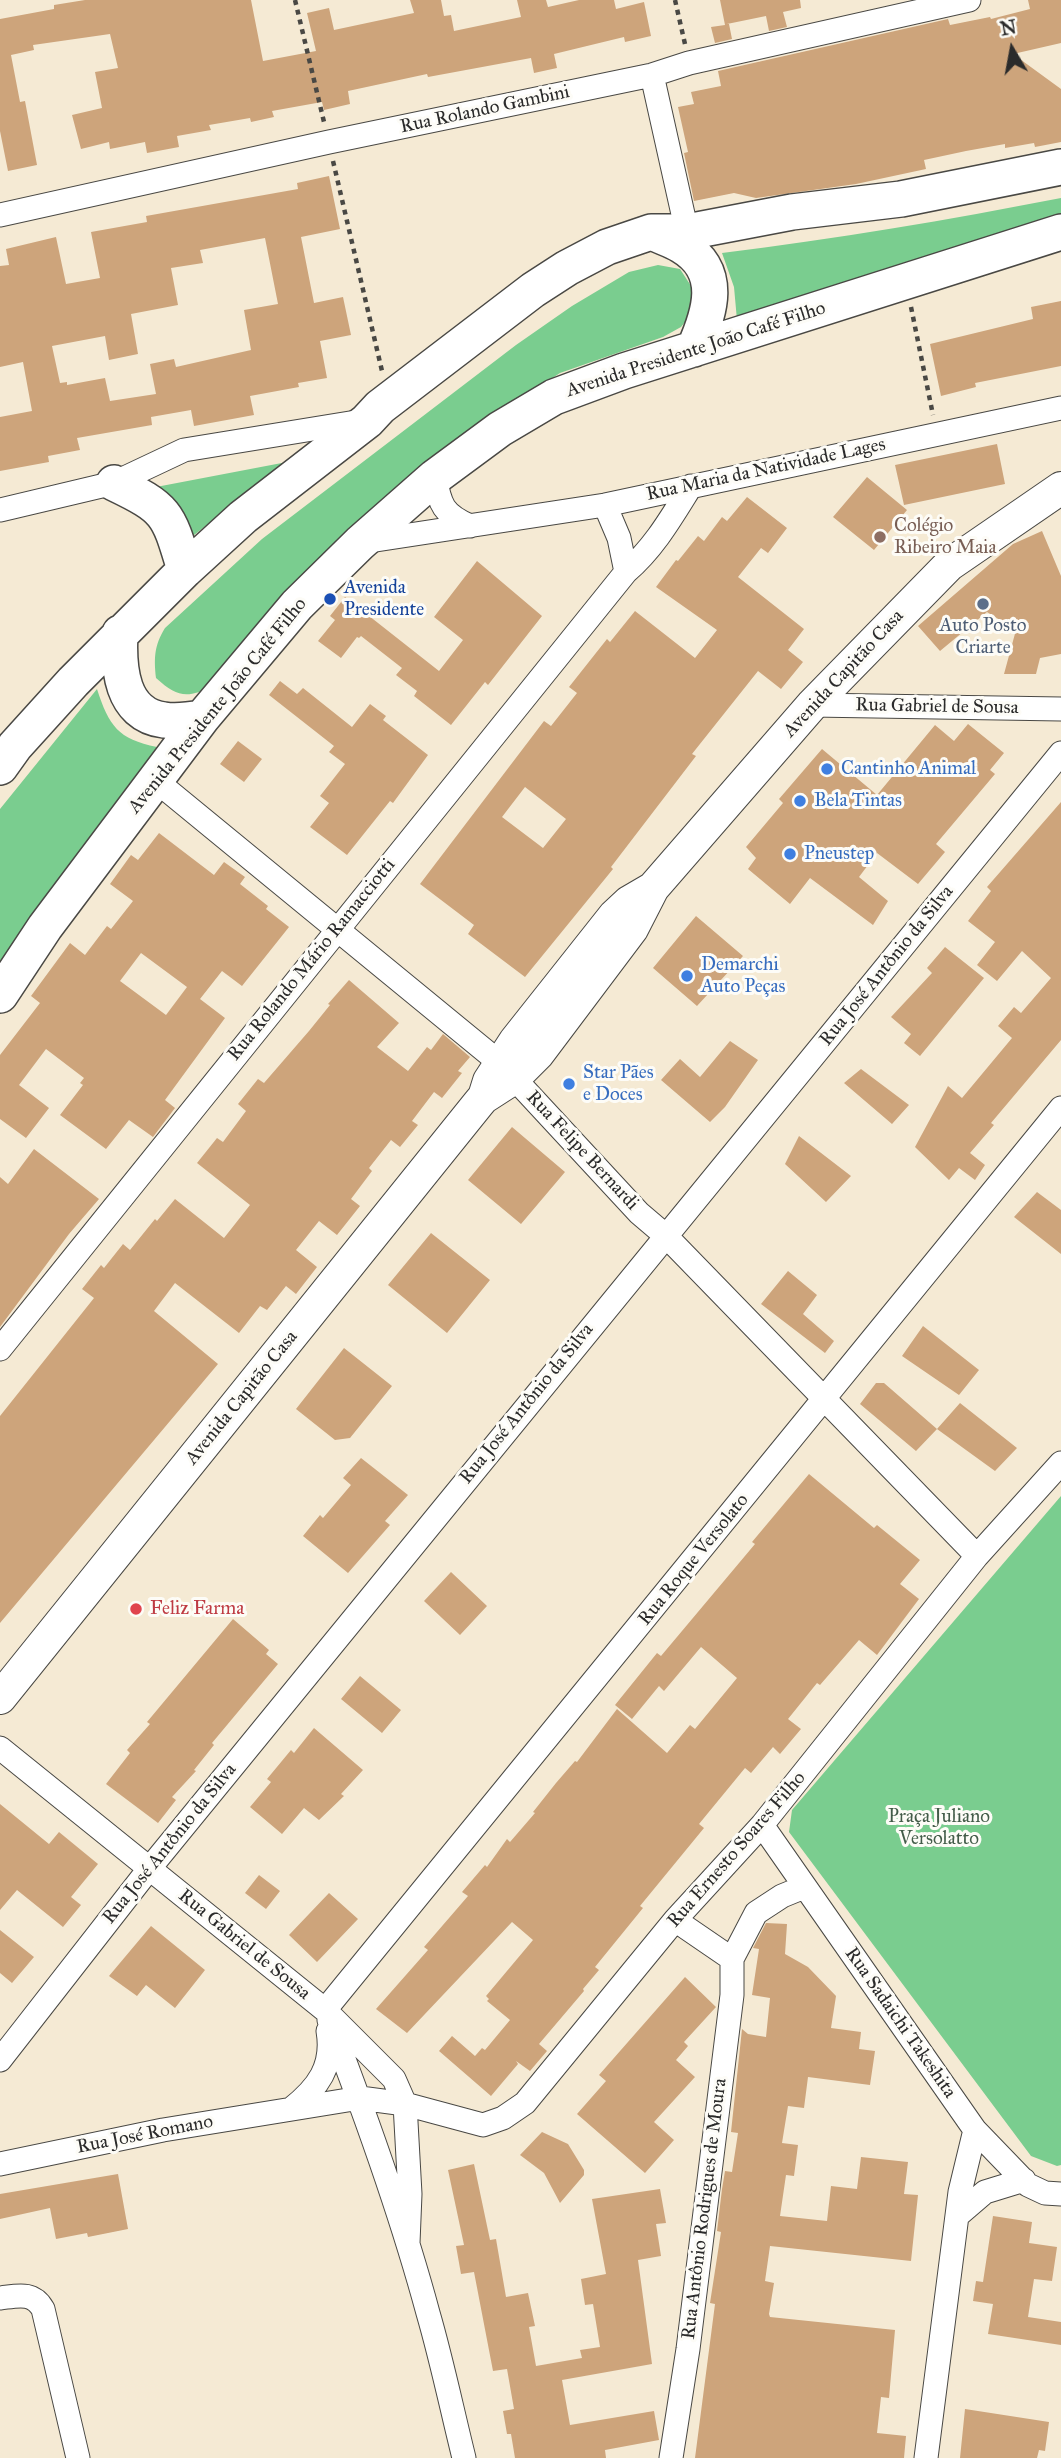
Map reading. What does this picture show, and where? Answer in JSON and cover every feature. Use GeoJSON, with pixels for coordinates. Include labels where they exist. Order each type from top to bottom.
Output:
{"type":"FeatureCollection","features":[{"type":"Feature","properties":{"kind":"main road"},"geometry":{"type":"LineString","coordinates":[[5,754],[120,633],[243,517],[533,290],[567,268],[607,247],[651,232],[687,232],[792,212],[901,199],[1061,167]]}},
{"type":"Feature","properties":{"kind":"main road"},"geometry":{"type":"LineString","coordinates":[[651,232],[684,246],[705,267],[711,295],[705,325],[694,349]]}},
{"type":"Feature","properties":{"kind":"main road","name":"Avenida Presidente João Café Filho"},"geometry":{"type":"LineString","coordinates":[[0,995],[45,927],[202,718],[297,605],[360,543],[435,477],[500,429],[554,397],[694,349],[1061,232]]}},
{"type":"Feature","properties":{"kind":"main road"},"geometry":{"type":"LineString","coordinates":[[114,483],[148,499],[163,512],[173,530],[184,570]]}},
{"type":"Feature","properties":{"kind":"main road","name":"Avenida Capitão Casa"},"geometry":{"type":"LineString","coordinates":[[0,1698],[483,1098],[507,1071],[538,1054],[632,929],[653,888],[812,705],[949,565],[1059,490]]}},
{"type":"Feature","properties":{"kind":"main road"},"geometry":{"type":"LineString","coordinates":[[120,633],[119,654],[123,685],[134,705],[161,720],[202,718]]}},
{"type":"Feature","properties":{"kind":"street","name":"Rua Rolando Gambini"},"geometry":{"type":"LineString","coordinates":[[0,215],[329,142],[652,75],[689,63],[969,0]]}},
{"type":"Feature","properties":{"kind":"street"},"geometry":{"type":"LineString","coordinates":[[652,75],[687,232]]}},
{"type":"Feature","properties":{"kind":"street","name":"Rua Maria da Natividade Lages"},"geometry":{"type":"LineString","coordinates":[[360,543],[605,505],[1061,408]]}},
{"type":"Feature","properties":{"kind":"street"},"geometry":{"type":"LineString","coordinates":[[0,510],[114,483],[184,450],[374,414]]}},
{"type":"Feature","properties":{"kind":"street"},"geometry":{"type":"LineString","coordinates":[[435,477],[440,503],[458,520],[470,526]]}},
{"type":"Feature","properties":{"kind":"street","name":"Rua Rolando Mário Ramacciotti"},"geometry":{"type":"LineString","coordinates":[[0,1349],[626,572],[645,556],[691,486]]}},
{"type":"Feature","properties":{"kind":"street"},"geometry":{"type":"LineString","coordinates":[[605,505],[619,538],[626,572]]}},
{"type":"Feature","properties":{"kind":"street","name":"Rua Gabriel de Sousa"},"geometry":{"type":"LineString","coordinates":[[812,705],[1061,709]]}},
{"type":"Feature","properties":{"kind":"street","name":"Rua José Antônio da Silva"},"geometry":{"type":"LineString","coordinates":[[0,2060],[149,1869],[1061,753]]}},
{"type":"Feature","properties":{"kind":"street","name":"Rua Felipe Bernardi"},"geometry":{"type":"LineString","coordinates":[[155,780],[338,928],[507,1071],[639,1213],[666,1236],[978,1556]]}},
{"type":"Feature","properties":{"kind":"street","name":"Rua Roque Versolato"},"geometry":{"type":"LineString","coordinates":[[325,2010],[1061,1108]]}},
{"type":"Feature","properties":{"kind":"street","name":"Rua Ernesto Soares Filho"},"geometry":{"type":"LineString","coordinates":[[360,2098],[405,2104],[483,2125],[515,2112],[525,2104],[675,1920],[762,1825],[978,1556],[1061,1463]]}},
{"type":"Feature","properties":{"kind":"street","name":"Rua Gabriel de Sousa"},"geometry":{"type":"LineString","coordinates":[[0,1748],[325,2010],[394,2079],[405,2104],[410,2194],[408,2244]]}},
{"type":"Feature","properties":{"kind":"street","name":"Rua Sadaichi Takeshita"},"geometry":{"type":"LineString","coordinates":[[762,1825],[975,2130],[1024,2180],[1045,2193],[1061,2194]]}},
{"type":"Feature","properties":{"kind":"street","name":"Rua Antônio Rodrigues de Moura"},"geometry":{"type":"LineString","coordinates":[[671,2458],[688,2349],[732,1995],[732,1959],[757,1913],[782,1896],[804,1887]]}},
{"type":"Feature","properties":{"kind":"street"},"geometry":{"type":"LineString","coordinates":[[675,1920],[732,1959]]}},
{"type":"Feature","properties":{"kind":"street"},"geometry":{"type":"LineString","coordinates":[[291,2109],[309,2095],[328,2065],[330,2043],[325,2010]]}},
{"type":"Feature","properties":{"kind":"street","name":"Rua Gabriel de Sousa"},"geometry":{"type":"LineString","coordinates":[[325,2010],[360,2098],[408,2244],[429,2315],[464,2458]]}},
{"type":"Feature","properties":{"kind":"street","name":"Rua José Romano"},"geometry":{"type":"LineString","coordinates":[[3,2160],[163,2130],[360,2098]]}},
{"type":"Feature","properties":{"kind":"street"},"geometry":{"type":"LineString","coordinates":[[926,2458],[960,2192],[975,2130]]}},
{"type":"Feature","properties":{"kind":"street"},"geometry":{"type":"LineString","coordinates":[[957,2216],[985,2192],[1024,2180]]}},
{"type":"Feature","properties":{"kind":"street"},"geometry":{"type":"LineString","coordinates":[[0,2298],[25,2295],[33,2297],[43,2309],[78,2458]]}},
{"type":"Feature","properties":{"kind":"path"},"geometry":{"type":"LineString","coordinates":[[295,0],[385,381],[374,414]]}},
{"type":"Feature","properties":{"kind":"path"},"geometry":{"type":"LineString","coordinates":[[675,0],[689,63]]}},
{"type":"Feature","properties":{"kind":"path"},"geometry":{"type":"LineString","coordinates":[[906,282],[937,434]]}},
{"type":"Feature","properties":{"kind":"green space"},"geometry":{"type":"Polygon","coordinates":[[[1061,198],[1061,222],[737,320],[734,287],[722,253],[892,229],[1061,198]]]}},
{"type":"Feature","properties":{"kind":"green space"},"geometry":{"type":"Polygon","coordinates":[[[658,265],[680,269],[693,289],[693,312],[681,327],[663,337],[560,373],[451,445],[213,686],[196,693],[183,694],[170,689],[156,678],[156,652],[165,628],[262,539],[516,345],[572,306],[629,272],[658,265]]]}},
{"type":"Feature","properties":{"kind":"green space"},"geometry":{"type":"Polygon","coordinates":[[[287,462],[189,539],[156,487],[287,462]]]}},
{"type":"Feature","properties":{"kind":"green space"},"geometry":{"type":"Polygon","coordinates":[[[97,689],[106,713],[117,729],[133,740],[157,747],[34,911],[0,962],[0,809],[97,689]]]}},
{"type":"Feature","properties":{"kind":"green space","name":"Praça Juliano Versolatto"},"geometry":{"type":"Polygon","coordinates":[[[1061,1496],[1061,2165],[1057,2166],[1031,2156],[789,1832],[792,1810],[1061,1496]]]}},
{"type":"Feature","properties":{"kind":"building"},"geometry":{"type":"Polygon","coordinates":[[[85,0],[251,0],[263,61],[316,51],[307,13],[329,8],[334,30],[414,13],[410,0],[441,0],[444,16],[451,15],[454,31],[521,17],[517,0],[546,0],[548,7],[579,0],[614,0],[616,9],[644,2],[651,36],[625,42],[624,37],[554,54],[557,68],[534,73],[531,58],[428,77],[427,74],[348,91],[350,104],[324,110],[322,102],[272,111],[274,117],[251,122],[250,118],[209,125],[211,130],[177,136],[179,147],[147,153],[145,142],[110,149],[109,142],[81,149],[72,115],[102,108],[95,72],[118,68],[110,34],[33,45],[34,50],[11,55],[20,102],[25,101],[37,165],[8,171],[0,131],[0,19],[85,0]]]}},
{"type":"Feature","properties":{"kind":"building"},"geometry":{"type":"Polygon","coordinates":[[[720,0],[800,0],[801,8],[783,12],[787,27],[769,31],[766,16],[727,24],[732,39],[715,43],[711,27],[725,25],[720,0]]]}},
{"type":"Feature","properties":{"kind":"building"},"geometry":{"type":"Polygon","coordinates":[[[1028,0],[1061,0],[1061,43],[1013,54],[1061,89],[1061,142],[1035,147],[1034,143],[1005,148],[1005,144],[966,151],[924,160],[926,169],[856,184],[756,198],[734,193],[694,201],[684,153],[688,152],[678,107],[694,104],[691,92],[721,86],[718,71],[948,19],[950,25],[990,17],[991,19],[1030,9],[1028,0]]]}},
{"type":"Feature","properties":{"kind":"building"},"geometry":{"type":"Polygon","coordinates":[[[329,176],[340,229],[301,237],[314,303],[343,297],[351,335],[320,341],[327,378],[298,383],[299,387],[250,396],[254,415],[194,426],[191,410],[151,417],[152,425],[77,438],[80,450],[48,456],[49,462],[0,471],[0,417],[32,411],[23,362],[0,367],[0,266],[9,265],[6,249],[56,237],[66,284],[100,278],[91,232],[147,222],[146,216],[298,189],[297,183],[329,176]],[[265,238],[200,250],[203,263],[171,268],[178,305],[131,314],[138,354],[109,360],[105,336],[52,346],[60,383],[67,382],[67,385],[105,378],[110,401],[156,394],[150,364],[174,359],[176,367],[251,350],[244,310],[278,304],[265,238]]]}},
{"type":"Feature","properties":{"kind":"building"},"geometry":{"type":"Polygon","coordinates":[[[1061,301],[1061,366],[975,383],[976,387],[941,396],[930,344],[1033,319],[1031,307],[1061,301]]]}},
{"type":"Feature","properties":{"kind":"building"},"geometry":{"type":"Polygon","coordinates":[[[997,444],[1005,484],[904,505],[895,465],[997,444]]]}},
{"type":"Feature","properties":{"kind":"building"},"geometry":{"type":"Polygon","coordinates":[[[867,477],[907,510],[874,550],[833,517],[867,477]]]}},
{"type":"Feature","properties":{"kind":"building"},"geometry":{"type":"Polygon","coordinates":[[[747,497],[787,528],[768,553],[761,548],[738,577],[804,629],[788,650],[803,662],[781,689],[758,671],[692,754],[696,756],[611,867],[613,869],[525,977],[468,934],[474,925],[420,884],[544,721],[551,726],[577,693],[569,687],[607,639],[610,642],[635,611],[695,658],[717,630],[656,587],[698,536],[704,541],[722,517],[727,521],[747,497]],[[525,787],[502,817],[543,848],[566,819],[525,787]]]}},
{"type":"Feature","properties":{"kind":"building"},"geometry":{"type":"Polygon","coordinates":[[[1042,531],[1061,576],[1061,654],[1040,658],[1036,674],[1004,674],[1016,630],[987,612],[940,651],[918,626],[1013,544],[1042,531]]]}},
{"type":"Feature","properties":{"kind":"building"},"geometry":{"type":"Polygon","coordinates":[[[477,561],[542,616],[488,685],[485,682],[451,725],[414,696],[417,691],[396,675],[402,668],[361,636],[357,637],[341,658],[318,641],[335,620],[330,616],[345,597],[439,671],[463,640],[434,617],[477,561]]]}},
{"type":"Feature","properties":{"kind":"building"},"geometry":{"type":"Polygon","coordinates":[[[280,681],[297,694],[303,688],[352,727],[370,704],[386,716],[383,720],[428,755],[393,803],[390,801],[347,855],[310,827],[329,803],[320,796],[345,764],[329,752],[334,746],[269,695],[280,681]]]}},
{"type":"Feature","properties":{"kind":"building"},"geometry":{"type":"Polygon","coordinates":[[[968,724],[1004,753],[990,770],[995,774],[936,844],[945,852],[918,884],[877,853],[859,877],[888,901],[873,925],[810,878],[790,904],[748,869],[756,858],[746,847],[783,803],[779,799],[822,749],[877,795],[935,725],[954,741],[968,724]]]}},
{"type":"Feature","properties":{"kind":"building"},"geometry":{"type":"Polygon","coordinates":[[[238,741],[262,759],[244,782],[220,764],[238,741]]]}},
{"type":"Feature","properties":{"kind":"building"},"geometry":{"type":"Polygon","coordinates":[[[1061,802],[1061,1040],[991,1123],[994,1125],[970,1153],[985,1165],[975,1180],[959,1168],[949,1180],[915,1147],[948,1086],[962,1098],[1012,1038],[998,1026],[1014,1007],[1021,1013],[1051,978],[1022,951],[997,981],[977,965],[995,942],[968,921],[991,891],[987,887],[1061,802]]]}},
{"type":"Feature","properties":{"kind":"building"},"geometry":{"type":"Polygon","coordinates":[[[159,833],[214,875],[224,862],[245,877],[240,884],[289,927],[242,986],[222,971],[200,999],[225,1018],[165,1100],[175,1108],[153,1137],[129,1120],[106,1149],[60,1115],[83,1085],[80,1083],[84,1078],[46,1049],[19,1085],[49,1108],[26,1138],[0,1119],[0,1055],[40,1003],[31,996],[70,943],[85,955],[107,926],[111,929],[133,901],[110,884],[131,855],[138,860],[159,833]],[[141,953],[120,981],[166,1015],[187,987],[141,953]]]}},
{"type":"Feature","properties":{"kind":"building"},"geometry":{"type":"Polygon","coordinates":[[[696,916],[743,956],[697,1006],[653,968],[696,916]]]}},
{"type":"Feature","properties":{"kind":"building"},"geometry":{"type":"Polygon","coordinates":[[[945,947],[984,978],[920,1056],[904,1043],[911,1034],[891,1017],[932,973],[927,968],[945,947]]]}},
{"type":"Feature","properties":{"kind":"building"},"geometry":{"type":"Polygon","coordinates":[[[349,980],[399,1023],[377,1047],[408,1071],[427,1047],[431,1050],[443,1034],[470,1057],[458,1071],[462,1073],[442,1098],[434,1092],[412,1121],[418,1125],[400,1147],[391,1140],[369,1168],[372,1171],[351,1199],[360,1206],[337,1235],[319,1221],[296,1250],[317,1267],[296,1294],[286,1286],[267,1310],[260,1306],[239,1333],[175,1283],[154,1311],[218,1364],[0,1623],[0,1416],[94,1298],[82,1289],[101,1265],[104,1268],[123,1244],[130,1250],[175,1199],[224,1238],[250,1205],[197,1163],[217,1138],[223,1142],[246,1111],[238,1104],[258,1079],[264,1083],[349,980]]]}},
{"type":"Feature","properties":{"kind":"building"},"geometry":{"type":"Polygon","coordinates":[[[730,1041],[758,1060],[725,1107],[710,1122],[661,1080],[680,1059],[700,1077],[730,1041]]]}},
{"type":"Feature","properties":{"kind":"building"},"geometry":{"type":"Polygon","coordinates":[[[861,1069],[909,1105],[892,1124],[844,1083],[861,1069]]]}},
{"type":"Feature","properties":{"kind":"building"},"geometry":{"type":"Polygon","coordinates":[[[512,1127],[565,1172],[521,1224],[468,1180],[512,1127]]]}},
{"type":"Feature","properties":{"kind":"building"},"geometry":{"type":"Polygon","coordinates":[[[799,1136],[851,1176],[826,1202],[785,1164],[799,1136]]]}},
{"type":"Feature","properties":{"kind":"building"},"geometry":{"type":"Polygon","coordinates":[[[34,1149],[99,1199],[69,1234],[0,1327],[0,1177],[8,1184],[34,1149]]]}},
{"type":"Feature","properties":{"kind":"building"},"geometry":{"type":"Polygon","coordinates":[[[1037,1192],[1061,1210],[1061,1254],[1014,1217],[1037,1192]]]}},
{"type":"Feature","properties":{"kind":"building"},"geometry":{"type":"Polygon","coordinates":[[[431,1233],[490,1280],[447,1333],[388,1285],[431,1233]]]}},
{"type":"Feature","properties":{"kind":"building"},"geometry":{"type":"Polygon","coordinates":[[[788,1271],[817,1295],[803,1314],[834,1341],[825,1353],[761,1304],[788,1271]]]}},
{"type":"Feature","properties":{"kind":"building"},"geometry":{"type":"Polygon","coordinates":[[[923,1326],[979,1370],[959,1395],[902,1356],[923,1326]]]}},
{"type":"Feature","properties":{"kind":"building"},"geometry":{"type":"Polygon","coordinates":[[[344,1348],[392,1386],[350,1438],[335,1440],[296,1409],[344,1348]]]}},
{"type":"Feature","properties":{"kind":"building"},"geometry":{"type":"Polygon","coordinates":[[[876,1383],[884,1383],[937,1429],[916,1451],[860,1404],[876,1383]]]}},
{"type":"Feature","properties":{"kind":"building"},"geometry":{"type":"Polygon","coordinates":[[[960,1403],[1017,1448],[995,1471],[937,1429],[960,1403]]]}},
{"type":"Feature","properties":{"kind":"building"},"geometry":{"type":"Polygon","coordinates":[[[361,1458],[408,1495],[385,1521],[390,1525],[348,1573],[303,1536],[320,1515],[323,1518],[351,1485],[343,1478],[361,1458]]]}},
{"type":"Feature","properties":{"kind":"building"},"geometry":{"type":"Polygon","coordinates":[[[809,1474],[874,1528],[877,1525],[920,1560],[900,1584],[919,1599],[877,1655],[859,1640],[820,1685],[817,1683],[788,1719],[801,1729],[780,1754],[773,1747],[751,1773],[745,1768],[699,1824],[704,1828],[640,1906],[643,1908],[595,1967],[599,1970],[584,1991],[539,2044],[547,2051],[530,2071],[516,2061],[518,2064],[491,2096],[439,2051],[452,2036],[475,2056],[482,2048],[485,2050],[510,2020],[487,2001],[489,1999],[486,1996],[533,1940],[512,1922],[407,2033],[376,2009],[428,1950],[424,1947],[468,1896],[462,1892],[485,1865],[487,1867],[507,1839],[510,1842],[535,1813],[533,1812],[575,1761],[577,1762],[617,1709],[667,1753],[690,1725],[695,1729],[737,1678],[701,1647],[664,1691],[659,1686],[632,1719],[615,1705],[657,1653],[661,1656],[755,1544],[752,1542],[809,1474]]]}},
{"type":"Feature","properties":{"kind":"building"},"geometry":{"type":"Polygon","coordinates":[[[451,1572],[487,1606],[460,1635],[424,1601],[451,1572]]]}},
{"type":"Feature","properties":{"kind":"building"},"geometry":{"type":"Polygon","coordinates":[[[233,1619],[269,1650],[266,1654],[278,1664],[212,1743],[214,1745],[194,1770],[196,1771],[172,1797],[176,1800],[158,1823],[106,1784],[130,1753],[127,1750],[150,1724],[147,1722],[233,1619]]]}},
{"type":"Feature","properties":{"kind":"building"},"geometry":{"type":"Polygon","coordinates":[[[360,1676],[401,1710],[382,1733],[341,1699],[360,1676]]]}},
{"type":"Feature","properties":{"kind":"building"},"geometry":{"type":"Polygon","coordinates":[[[314,1728],[363,1770],[341,1794],[344,1796],[319,1820],[304,1808],[282,1834],[250,1807],[271,1782],[267,1779],[291,1750],[294,1753],[314,1728]]]}},
{"type":"Feature","properties":{"kind":"building"},"geometry":{"type":"Polygon","coordinates":[[[0,1804],[49,1844],[59,1832],[98,1864],[71,1897],[81,1905],[63,1927],[17,1890],[0,1910],[0,1804]]]}},
{"type":"Feature","properties":{"kind":"building"},"geometry":{"type":"Polygon","coordinates":[[[259,1875],[280,1891],[266,1909],[245,1893],[259,1875]]]}},
{"type":"Feature","properties":{"kind":"building"},"geometry":{"type":"Polygon","coordinates":[[[329,1893],[358,1919],[317,1962],[289,1935],[329,1893]]]}},
{"type":"Feature","properties":{"kind":"building"},"geometry":{"type":"Polygon","coordinates":[[[766,1923],[787,1924],[785,1954],[808,1967],[836,1996],[831,2028],[861,2032],[859,2049],[875,2051],[870,2085],[808,2077],[804,2108],[788,2106],[782,2143],[798,2145],[794,2176],[786,2175],[780,2216],[827,2221],[831,2186],[857,2189],[861,2157],[908,2162],[904,2194],[918,2195],[911,2261],[770,2246],[765,2281],[774,2283],[769,2314],[770,2317],[895,2330],[889,2398],[881,2397],[877,2433],[906,2436],[904,2458],[695,2458],[715,2304],[710,2303],[721,2232],[717,2231],[722,2189],[725,2171],[732,2172],[738,2133],[731,2132],[742,2029],[748,2034],[766,2037],[770,1998],[752,1995],[759,1949],[753,1948],[766,1923]]]}},
{"type":"Feature","properties":{"kind":"building"},"geometry":{"type":"Polygon","coordinates":[[[151,1926],[205,1970],[175,2008],[146,1985],[137,1996],[109,1976],[151,1926]]]}},
{"type":"Feature","properties":{"kind":"building"},"geometry":{"type":"Polygon","coordinates":[[[0,1930],[34,1957],[12,1983],[0,1973],[0,1930]]]}},
{"type":"Feature","properties":{"kind":"building"},"geometry":{"type":"Polygon","coordinates":[[[685,1977],[716,2007],[684,2042],[688,2046],[676,2060],[695,2077],[654,2122],[674,2140],[645,2173],[577,2114],[606,2081],[599,2075],[685,1977]]]}},
{"type":"Feature","properties":{"kind":"building"},"geometry":{"type":"Polygon","coordinates":[[[542,2132],[568,2144],[584,2170],[584,2175],[560,2203],[544,2173],[520,2155],[542,2132]]]}},
{"type":"Feature","properties":{"kind":"building"},"geometry":{"type":"Polygon","coordinates":[[[474,2164],[490,2240],[496,2239],[506,2297],[528,2293],[535,2326],[529,2327],[536,2366],[582,2358],[580,2350],[600,2347],[593,2304],[585,2305],[581,2279],[606,2274],[592,2199],[660,2189],[666,2223],[656,2224],[661,2256],[638,2260],[652,2364],[562,2380],[570,2425],[654,2411],[659,2440],[605,2450],[606,2458],[515,2458],[503,2411],[514,2409],[507,2369],[493,2371],[474,2272],[461,2274],[456,2246],[464,2245],[448,2170],[474,2164]]]}},
{"type":"Feature","properties":{"kind":"building"},"geometry":{"type":"Polygon","coordinates":[[[118,2174],[128,2229],[88,2237],[87,2233],[56,2239],[50,2208],[0,2219],[0,2194],[118,2174]]]}},
{"type":"Feature","properties":{"kind":"building"},"geometry":{"type":"Polygon","coordinates":[[[993,2216],[1032,2222],[1029,2243],[1057,2247],[1052,2281],[1034,2279],[1028,2317],[1061,2322],[1061,2345],[988,2334],[993,2304],[973,2301],[976,2281],[983,2282],[993,2216]]]}},
{"type":"Feature","properties":{"kind":"building"},"geometry":{"type":"Polygon","coordinates":[[[965,2409],[1049,2422],[1045,2451],[1039,2450],[1037,2458],[960,2458],[965,2409]]]}},
{"type":"Feature","properties":{"kind":"place","name":"Colégio Ribeiro Maia"},"geometry":{"type":"Point","coordinates":[880,537]}},
{"type":"Feature","properties":{"kind":"place","name":"Avenida Presidente"},"geometry":{"type":"Point","coordinates":[330,599]}},
{"type":"Feature","properties":{"kind":"place","name":"Auto Posto Criarte"},"geometry":{"type":"Point","coordinates":[983,604]}},
{"type":"Feature","properties":{"kind":"place","name":"Cantinho Animal"},"geometry":{"type":"Point","coordinates":[827,769]}},
{"type":"Feature","properties":{"kind":"place","name":"Bela Tintas"},"geometry":{"type":"Point","coordinates":[800,801]}},
{"type":"Feature","properties":{"kind":"place","name":"Pneustep"},"geometry":{"type":"Point","coordinates":[790,854]}},
{"type":"Feature","properties":{"kind":"place","name":"Demarchi Auto Peças"},"geometry":{"type":"Point","coordinates":[687,976]}},
{"type":"Feature","properties":{"kind":"place","name":"Star Pães e Doces"},"geometry":{"type":"Point","coordinates":[569,1084]}},
{"type":"Feature","properties":{"kind":"place","name":"Feliz Farma"},"geometry":{"type":"Point","coordinates":[136,1609]}}]}
